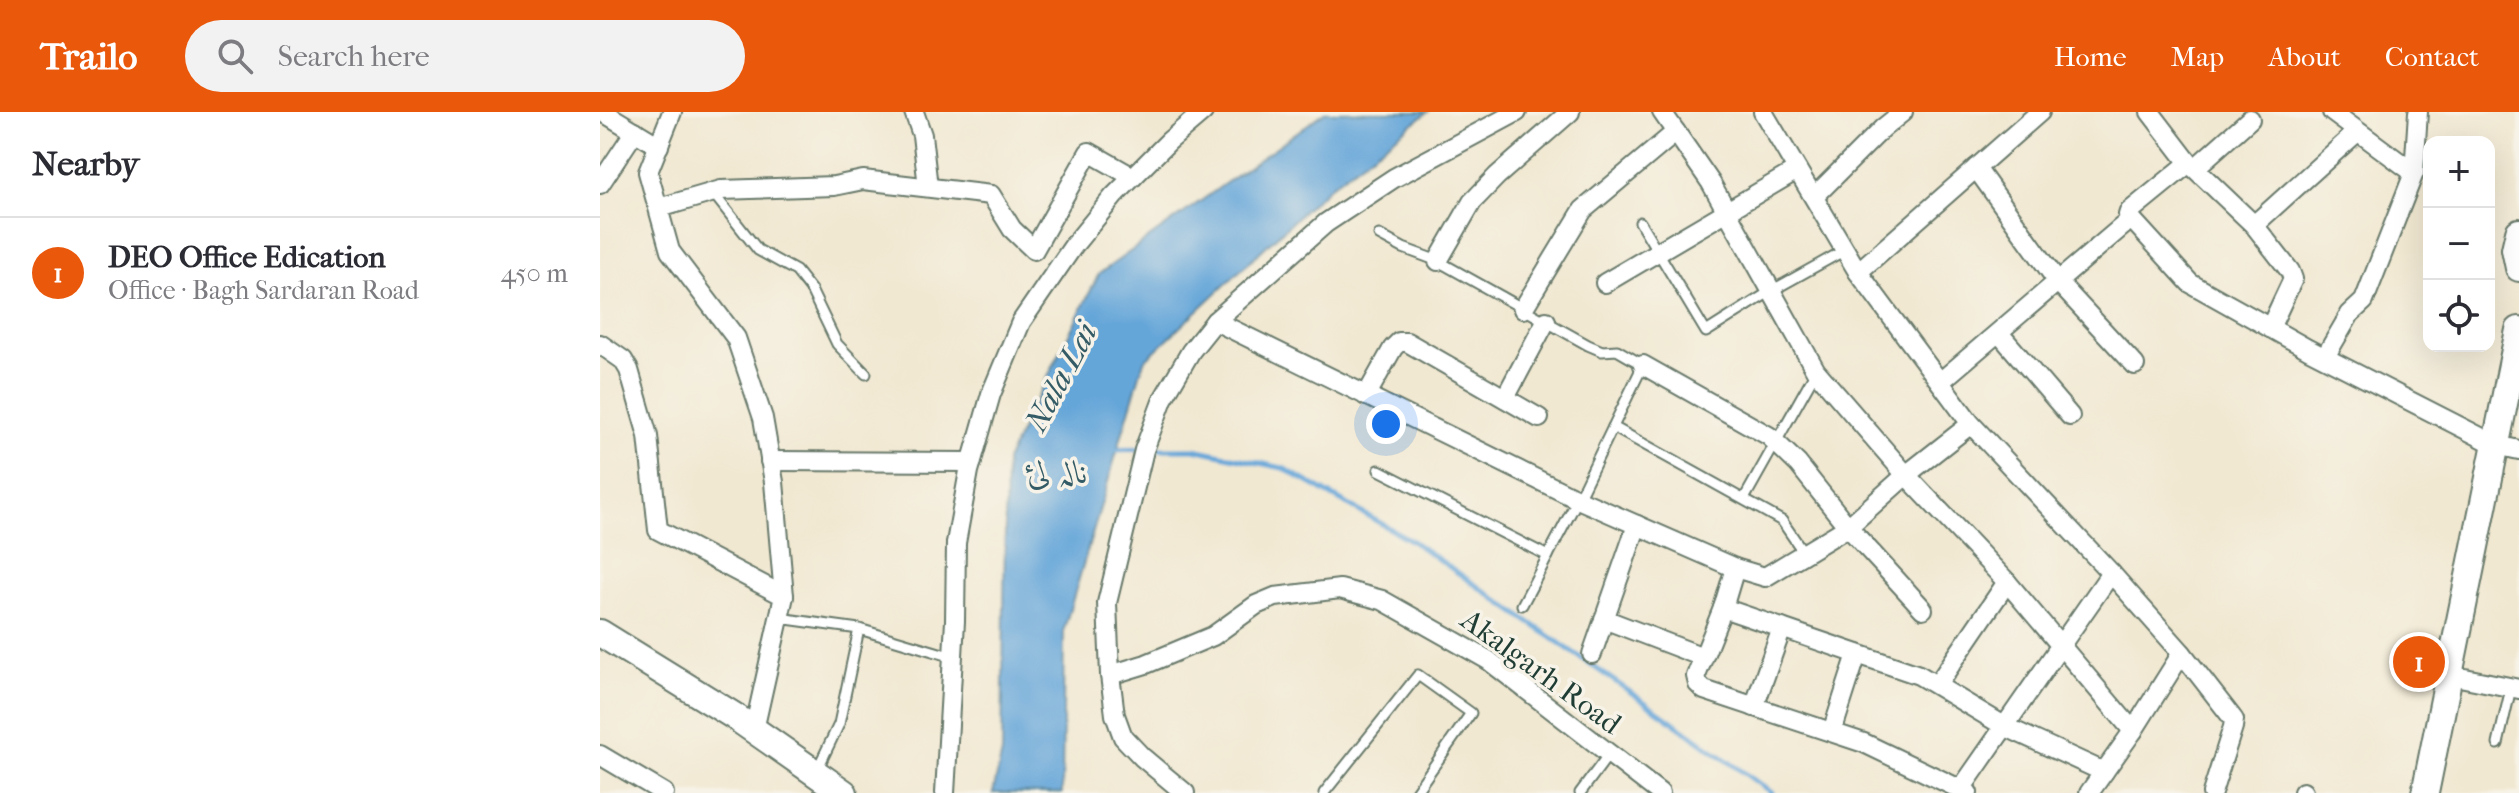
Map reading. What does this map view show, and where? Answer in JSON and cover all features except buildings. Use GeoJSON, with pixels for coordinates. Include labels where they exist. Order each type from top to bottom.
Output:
{"type":"FeatureCollection","features":[{"type":"Feature","properties":{"kind":"main road"},"geometry":{"type":"LineString","coordinates":[[2519,232],[2515,249],[2519,268]]}},
{"type":"Feature","properties":{"kind":"main road"},"geometry":{"type":"LineString","coordinates":[[2425,793],[2450,675],[2507,448],[2518,340]]}},
{"type":"Feature","properties":{"kind":"main road"},"geometry":{"type":"LineString","coordinates":[[600,633],[754,730],[826,785]]}},
{"type":"Feature","properties":{"kind":"street"},"geometry":{"type":"LineString","coordinates":[[603,112],[659,146]]}},
{"type":"Feature","properties":{"kind":"street"},"geometry":{"type":"LineString","coordinates":[[672,112],[648,172],[670,251],[736,338],[763,418],[770,461],[784,596],[754,730]]}},
{"type":"Feature","properties":{"kind":"street"},"geometry":{"type":"LineString","coordinates":[[914,112],[922,135],[928,187]]}},
{"type":"Feature","properties":{"kind":"street"},"geometry":{"type":"LineString","coordinates":[[945,793],[956,543],[972,462],[991,394],[1021,322],[1074,245],[1114,196],[1203,112]]}},
{"type":"Feature","properties":{"kind":"street"},"geometry":{"type":"LineString","coordinates":[[1185,793],[1123,737],[1115,715],[1110,675],[1107,603],[1144,450],[1163,399],[1191,351],[1215,321],[1326,223],[1394,178],[1517,112]]}},
{"type":"Feature","properties":{"kind":"street"},"geometry":{"type":"LineString","coordinates":[[1438,261],[1472,202],[1570,112]]}},
{"type":"Feature","properties":{"kind":"street"},"geometry":{"type":"LineString","coordinates":[[1662,112],[1711,183],[1816,371],[1906,475],[2007,582],[2133,731]]}},
{"type":"Feature","properties":{"kind":"street"},"geometry":{"type":"LineString","coordinates":[[1763,112],[1858,272],[1971,424],[2111,573],[2182,653],[2234,720],[2212,793]]}},
{"type":"Feature","properties":{"kind":"street"},"geometry":{"type":"LineString","coordinates":[[1814,197],[1878,120],[1903,112]]}},
{"type":"Feature","properties":{"kind":"street"},"geometry":{"type":"LineString","coordinates":[[1858,272],[2040,112]]}},
{"type":"Feature","properties":{"kind":"street"},"geometry":{"type":"LineString","coordinates":[[2150,112],[2192,166],[2254,225],[2286,263],[2293,279],[2270,328]]}},
{"type":"Feature","properties":{"kind":"street"},"geometry":{"type":"LineString","coordinates":[[2332,112],[2414,173]]}},
{"type":"Feature","properties":{"kind":"street"},"geometry":{"type":"LineString","coordinates":[[2325,357],[2350,314],[2364,301],[2414,173],[2418,112]]}},
{"type":"Feature","properties":{"kind":"street"},"geometry":{"type":"LineString","coordinates":[[2250,119],[2129,212],[2131,219],[2190,283],[2325,357],[2507,448]]}},
{"type":"Feature","properties":{"kind":"street"},"geometry":{"type":"LineString","coordinates":[[600,184],[635,131]]}},
{"type":"Feature","properties":{"kind":"street"},"geometry":{"type":"LineString","coordinates":[[1523,309],[1583,210],[1676,132]]}},
{"type":"Feature","properties":{"kind":"street"},"geometry":{"type":"LineString","coordinates":[[2254,225],[2357,132]]}},
{"type":"Feature","properties":{"kind":"street"},"geometry":{"type":"LineString","coordinates":[[659,208],[721,190],[834,186],[863,180],[928,187],[991,195],[1012,229],[1034,250],[1089,152],[1133,177]]}},
{"type":"Feature","properties":{"kind":"street"},"geometry":{"type":"LineString","coordinates":[[1976,168],[2058,282],[2135,365]]}},
{"type":"Feature","properties":{"kind":"street"},"geometry":{"type":"LineString","coordinates":[[1605,283],[1797,170]]}},
{"type":"Feature","properties":{"kind":"street"},"geometry":{"type":"LineString","coordinates":[[1940,382],[2131,219]]}},
{"type":"Feature","properties":{"kind":"street"},"geometry":{"type":"LineString","coordinates":[[1215,321],[1578,499],[1735,568],[1765,577],[1848,527],[1906,475],[1971,424]]}},
{"type":"Feature","properties":{"kind":"street"},"geometry":{"type":"LineString","coordinates":[[1505,398],[1546,321]]}},
{"type":"Feature","properties":{"kind":"street"},"geometry":{"type":"LineString","coordinates":[[1999,333],[2070,416]]}},
{"type":"Feature","properties":{"kind":"street"},"geometry":{"type":"LineString","coordinates":[[1366,396],[1399,342],[1407,342],[1539,418]]}},
{"type":"Feature","properties":{"kind":"street"},"geometry":{"type":"LineString","coordinates":[[600,344],[623,360],[629,370],[648,436],[658,530],[784,596]]}},
{"type":"Feature","properties":{"kind":"street"},"geometry":{"type":"LineString","coordinates":[[1643,365],[1769,436],[1798,464],[1848,527],[1923,609]]}},
{"type":"Feature","properties":{"kind":"street"},"geometry":{"type":"LineString","coordinates":[[770,461],[972,462]]}},
{"type":"Feature","properties":{"kind":"street"},"geometry":{"type":"LineString","coordinates":[[1592,654],[1637,525]]}},
{"type":"Feature","properties":{"kind":"street"},"geometry":{"type":"LineString","coordinates":[[1735,568],[1696,676],[1704,690],[1864,743],[1964,791],[2004,726],[2111,573]]}},
{"type":"Feature","properties":{"kind":"street"},"geometry":{"type":"LineString","coordinates":[[1937,685],[2007,582]]}},
{"type":"Feature","properties":{"kind":"street","name":"Akalgarh Road"},"geometry":{"type":"LineString","coordinates":[[1110,675],[1146,664],[1213,636],[1256,605],[1275,597],[1340,589],[1382,600],[1488,660],[1651,790]]}},
{"type":"Feature","properties":{"kind":"street"},"geometry":{"type":"LineString","coordinates":[[1723,608],[1919,675],[2004,726],[2104,772]]}},
{"type":"Feature","properties":{"kind":"street"},"geometry":{"type":"LineString","coordinates":[[1604,619],[1703,657]]}},
{"type":"Feature","properties":{"kind":"street"},"geometry":{"type":"LineString","coordinates":[[1754,707],[1782,628]]}},
{"type":"Feature","properties":{"kind":"street"},"geometry":{"type":"LineString","coordinates":[[2089,793],[2182,653]]}},
{"type":"Feature","properties":{"kind":"street"},"geometry":{"type":"LineString","coordinates":[[1832,732],[1857,654]]}},
{"type":"Feature","properties":{"kind":"street"},"geometry":{"type":"LineString","coordinates":[[2450,675],[2515,689]]}},
{"type":"Feature","properties":{"kind":"street"},"geometry":{"type":"LineString","coordinates":[[600,755],[664,793]]}},
{"type":"Feature","properties":{"kind":"lane"},"geometry":{"type":"LineString","coordinates":[[713,193],[758,250],[796,271],[811,290],[837,344],[866,374]]}},
{"type":"Feature","properties":{"kind":"lane"},"geometry":{"type":"LineString","coordinates":[[1640,222],[1706,332],[1845,250]]}},
{"type":"Feature","properties":{"kind":"lane"},"geometry":{"type":"LineString","coordinates":[[1379,235],[1438,261],[1602,351],[1617,350],[1643,365],[1522,605]]}},
{"type":"Feature","properties":{"kind":"lane"},"geometry":{"type":"LineString","coordinates":[[1744,499],[1816,371]]}},
{"type":"Feature","properties":{"kind":"lane"},"geometry":{"type":"LineString","coordinates":[[1613,427],[1782,521],[1804,553]]}},
{"type":"Feature","properties":{"kind":"lane"},"geometry":{"type":"LineString","coordinates":[[1379,470],[1548,556]]}},
{"type":"Feature","properties":{"kind":"lane"},"geometry":{"type":"LineString","coordinates":[[779,618],[859,629],[953,657]]}},
{"type":"Feature","properties":{"kind":"lane"},"geometry":{"type":"LineString","coordinates":[[826,785],[859,629]]}},
{"type":"Feature","properties":{"kind":"lane"},"geometry":{"type":"LineString","coordinates":[[1324,793],[1418,675],[1471,713],[1415,793]]}},
{"type":"Feature","properties":{"kind":"lane"},"geometry":{"type":"LineString","coordinates":[[2498,744],[2515,689]]}},
{"type":"Feature","properties":{"kind":"lane"},"geometry":{"type":"LineString","coordinates":[[1580,793],[1609,754]]}},
{"type":"Feature","properties":{"kind":"water","name":"نالہ لئ"},"geometry":{"type":"Polygon","coordinates":[[[1325,112],[1428,112],[1329,187],[1144,361],[1064,629],[1062,793],[993,793],[1002,753],[1006,461],[1099,274],[1325,112]]]}},
{"type":"Feature","properties":{"kind":"waterway"},"geometry":{"type":"LineString","coordinates":[[1113,450],[1139,449]]}},
{"type":"Feature","properties":{"kind":"waterway"},"geometry":{"type":"LineString","coordinates":[[1149,449],[1194,449],[1283,468],[1412,541],[1772,793]]}},
{"type":"Feature","properties":{"kind":"place","name":"DEO Office Edication"},"geometry":{"type":"Point","coordinates":[2419,662]}},
{"type":"Feature","properties":{"kind":"water label","name":"Nala Lai"},"geometry":{"type":"Point","coordinates":[1061,377]}}]}
